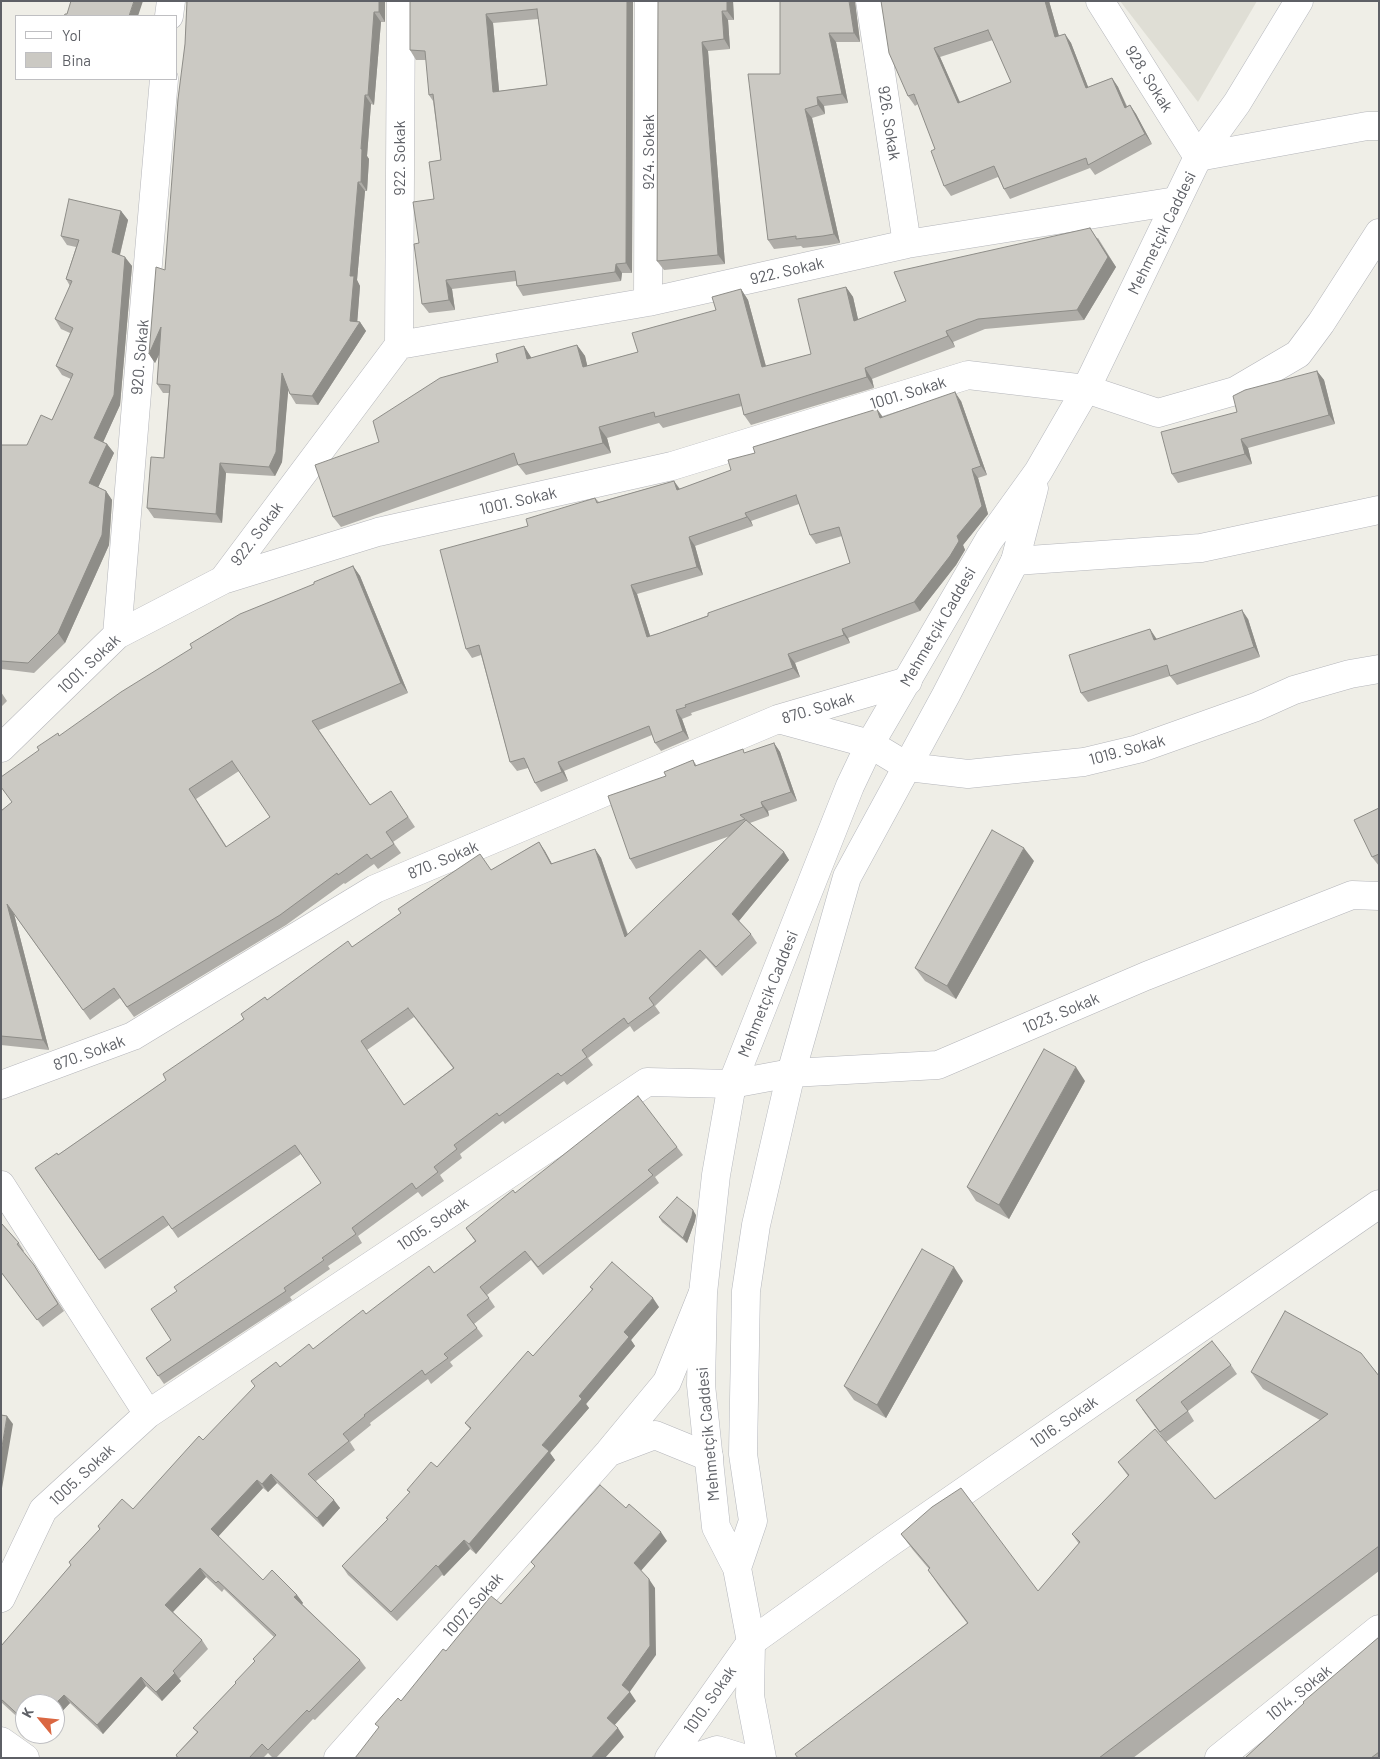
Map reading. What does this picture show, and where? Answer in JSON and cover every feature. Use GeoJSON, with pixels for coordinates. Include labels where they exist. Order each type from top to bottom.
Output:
{"type":"FeatureCollection","features":[{"type":"Feature","properties":{"kind":"street"},"geometry":{"type":"LineString","coordinates":[[170,15],[171,1]]}},
{"type":"Feature","properties":{"kind":"street","name":"922. Sokak"},"geometry":{"type":"LineString","coordinates":[[222,580],[399,345],[401,1]]}},
{"type":"Feature","properties":{"kind":"street","name":"924. Sokak"},"geometry":{"type":"LineString","coordinates":[[648,302],[649,1]]}},
{"type":"Feature","properties":{"kind":"street","name":"926. Sokak"},"geometry":{"type":"LineString","coordinates":[[870,1],[907,244]]}},
{"type":"Feature","properties":{"kind":"street","name":"928. Sokak"},"geometry":{"type":"LineString","coordinates":[[1100,1],[1198,157]]}},
{"type":"Feature","properties":{"kind":"street","name":"Mehmetçik Caddesi"},"geometry":{"type":"LineString","coordinates":[[762,1758],[750,1696],[751,1642],[737,1568],[716,1527],[700,1385],[703,1293],[716,1175],[732,1084],[850,786],[870,744],[988,540],[1038,472],[1086,389],[1198,157],[1236,103],[1299,1]]}},
{"type":"Feature","properties":{"kind":"street","name":"920. Sokak"},"geometry":{"type":"LineString","coordinates":[[118,634],[164,80]]}},
{"type":"Feature","properties":{"kind":"street"},"geometry":{"type":"LineString","coordinates":[[1198,157],[1367,126],[1379,126]]}},
{"type":"Feature","properties":{"kind":"street","name":"922. Sokak"},"geometry":{"type":"LineString","coordinates":[[399,345],[648,302],[907,244],[1176,201]]}},
{"type":"Feature","properties":{"kind":"street","name":"1001. Sokak"},"geometry":{"type":"LineString","coordinates":[[1,748],[118,634],[222,580],[378,532],[672,466],[968,375],[1086,389],[1158,413],[1236,391],[1298,354],[1321,323],[1379,233]]}},
{"type":"Feature","properties":{"kind":"street","name":"Mehmetçik Caddesi"},"geometry":{"type":"LineString","coordinates":[[737,1568],[753,1521],[743,1454],[746,1291],[756,1225],[791,1073],[847,877],[908,767],[1015,561],[1038,472]]}},
{"type":"Feature","properties":{"kind":"street"},"geometry":{"type":"LineString","coordinates":[[1015,561],[1201,548],[1379,510]]}},
{"type":"Feature","properties":{"kind":"street","name":"1019. Sokak"},"geometry":{"type":"LineString","coordinates":[[778,720],[870,744],[908,767],[968,774],[1084,762],[1138,749],[1256,707],[1294,690],[1350,674],[1379,669]]}},
{"type":"Feature","properties":{"kind":"street","name":"870. Sokak"},"geometry":{"type":"LineString","coordinates":[[1,1085],[133,1036],[375,889],[778,720],[908,681]]}},
{"type":"Feature","properties":{"kind":"street","name":"1023. Sokak"},"geometry":{"type":"LineString","coordinates":[[732,1084],[791,1073],[938,1065],[1146,976],[1352,895],[1379,896]]}},
{"type":"Feature","properties":{"kind":"street","name":"1005. Sokak"},"geometry":{"type":"LineString","coordinates":[[1,1598],[43,1510],[148,1414],[648,1082],[732,1084]]}},
{"type":"Feature","properties":{"kind":"street"},"geometry":{"type":"LineString","coordinates":[[1,1185],[148,1414]]}},
{"type":"Feature","properties":{"kind":"street","name":"1016. Sokak"},"geometry":{"type":"LineString","coordinates":[[751,1642],[902,1534],[1379,1204]]}},
{"type":"Feature","properties":{"kind":"street","name":"1007. Sokak"},"geometry":{"type":"LineString","coordinates":[[338,1758],[609,1452],[667,1382],[703,1293]]}},
{"type":"Feature","properties":{"kind":"street"},"geometry":{"type":"LineString","coordinates":[[609,1452],[655,1435],[709,1457]]}},
{"type":"Feature","properties":{"kind":"street","name":"1014. Sokak"},"geometry":{"type":"LineString","coordinates":[[1219,1758],[1379,1629]]}},
{"type":"Feature","properties":{"kind":"street","name":"1010. Sokak"},"geometry":{"type":"LineString","coordinates":[[669,1758],[751,1642]]}},
{"type":"Feature","properties":{"kind":"street"},"geometry":{"type":"LineString","coordinates":[[1,1741],[26,1758]]}},
{"type":"Feature","properties":{"kind":"street"},"geometry":{"type":"LineString","coordinates":[[693,1758],[717,1750],[742,1758]]}},
{"type":"Feature","properties":{"kind":"shaded area"},"geometry":{"type":"Polygon","coordinates":[[[1120,1],[1257,1],[1198,102],[1120,1]]]}},
{"type":"Feature","properties":{"kind":"building"},"geometry":{"type":"Polygon","coordinates":[[[71,1],[134,1],[129,15],[64,15],[67,14],[71,1]]]}},
{"type":"Feature","properties":{"kind":"building"},"geometry":{"type":"Polygon","coordinates":[[[187,1],[379,1],[379,12],[374,12],[368,95],[365,95],[361,149],[361,182],[358,182],[350,276],[354,276],[350,321],[360,322],[312,396],[290,394],[282,373],[276,452],[269,467],[220,463],[216,514],[147,508],[151,457],[164,458],[170,385],[157,384],[161,327],[149,354],[156,267],[165,270],[178,99],[185,44],[187,1]]]}},
{"type":"Feature","properties":{"kind":"building"},"geometry":{"type":"Polygon","coordinates":[[[410,1],[627,1],[626,263],[616,264],[615,272],[517,286],[515,271],[446,280],[449,300],[422,304],[414,244],[419,243],[413,202],[434,199],[429,162],[441,160],[433,94],[429,95],[425,51],[410,50],[410,1]],[[537,9],[486,14],[493,92],[547,85],[537,9]]]}},
{"type":"Feature","properties":{"kind":"building"},"geometry":{"type":"Polygon","coordinates":[[[658,1],[727,1],[727,11],[722,11],[724,39],[702,42],[718,255],[657,261],[658,1]]]}},
{"type":"Feature","properties":{"kind":"building"},"geometry":{"type":"Polygon","coordinates":[[[780,1],[849,1],[854,33],[829,33],[842,94],[817,97],[818,105],[805,109],[834,234],[796,239],[796,236],[768,240],[748,74],[780,74],[780,1]]]}},
{"type":"Feature","properties":{"kind":"building"},"geometry":{"type":"Polygon","coordinates":[[[881,1],[1045,1],[1055,37],[1065,34],[1086,88],[1112,78],[1125,108],[1130,105],[1145,134],[1088,165],[1086,158],[1004,189],[994,166],[944,186],[931,151],[935,149],[914,94],[908,96],[889,53],[881,1]],[[988,30],[934,48],[958,103],[1011,82],[988,30]]]}},
{"type":"Feature","properties":{"kind":"building"},"geometry":{"type":"Polygon","coordinates":[[[69,199],[121,211],[112,252],[125,257],[114,395],[94,438],[107,444],[89,483],[106,491],[102,535],[58,633],[28,663],[1,661],[1,445],[27,445],[41,415],[52,420],[73,374],[56,366],[73,328],[55,319],[72,281],[66,279],[79,240],[61,236],[69,199]]]}},
{"type":"Feature","properties":{"kind":"building"},"geometry":{"type":"Polygon","coordinates":[[[1090,228],[1108,257],[1077,310],[978,319],[946,331],[948,336],[865,368],[867,377],[744,415],[739,394],[655,417],[654,412],[599,427],[603,443],[518,465],[514,453],[333,517],[315,465],[379,442],[373,421],[440,378],[498,362],[496,354],[524,346],[527,359],[577,345],[583,367],[638,352],[632,333],[716,310],[712,297],[741,289],[762,367],[811,354],[798,299],[846,287],[854,321],[906,301],[894,272],[1090,228]]]}},
{"type":"Feature","properties":{"kind":"building"},"geometry":{"type":"Polygon","coordinates":[[[1317,371],[1329,415],[1241,439],[1245,454],[1172,474],[1161,432],[1237,412],[1233,396],[1245,390],[1317,371]]]}},
{"type":"Feature","properties":{"kind":"building"},"geometry":{"type":"Polygon","coordinates":[[[955,392],[981,466],[972,469],[982,506],[957,536],[959,541],[950,556],[914,602],[842,629],[844,635],[788,654],[793,668],[685,705],[686,707],[676,710],[683,731],[655,743],[649,726],[558,762],[562,772],[535,783],[524,758],[510,762],[479,645],[466,649],[440,550],[528,526],[526,519],[595,498],[597,503],[674,481],[677,490],[731,470],[728,460],[755,453],[753,447],[877,409],[880,418],[955,392]],[[796,495],[745,513],[747,517],[689,537],[697,567],[631,585],[647,637],[708,616],[708,613],[850,563],[839,527],[810,535],[796,495]]]}},
{"type":"Feature","properties":{"kind":"building"},"geometry":{"type":"Polygon","coordinates":[[[353,566],[401,683],[312,721],[370,805],[391,791],[408,817],[386,832],[394,844],[371,859],[367,854],[338,875],[337,873],[280,915],[127,1007],[114,988],[83,1010],[7,904],[43,1040],[1,1036],[1,811],[12,802],[1,787],[1,777],[39,750],[37,747],[58,733],[59,736],[121,692],[192,648],[190,644],[240,614],[314,584],[314,582],[353,566]],[[232,761],[189,789],[226,847],[270,817],[232,761]]]}},
{"type":"Feature","properties":{"kind":"building"},"geometry":{"type":"Polygon","coordinates":[[[1242,610],[1254,647],[1170,676],[1167,665],[1081,693],[1069,655],[1150,629],[1154,640],[1242,610]]]}},
{"type":"Feature","properties":{"kind":"building"},"geometry":{"type":"Polygon","coordinates":[[[774,743],[791,792],[761,802],[763,807],[740,815],[745,819],[630,859],[608,796],[666,776],[664,772],[693,760],[695,766],[743,749],[744,753],[774,743]]]}},
{"type":"Feature","properties":{"kind":"building"},"geometry":{"type":"Polygon","coordinates":[[[1379,808],[1379,854],[1372,857],[1354,820],[1379,808]]]}},
{"type":"Feature","properties":{"kind":"building"},"geometry":{"type":"Polygon","coordinates":[[[746,820],[784,852],[732,914],[751,934],[716,967],[700,950],[649,998],[654,1005],[628,1024],[624,1018],[582,1050],[587,1057],[561,1076],[558,1073],[499,1116],[497,1113],[454,1145],[457,1149],[434,1167],[438,1172],[416,1189],[412,1183],[352,1228],[356,1234],[322,1258],[324,1260],[284,1288],[286,1291],[158,1376],[146,1358],[171,1340],[151,1309],[177,1291],[174,1287],[321,1183],[295,1145],[172,1229],[163,1216],[99,1260],[35,1168],[57,1153],[58,1155],[166,1080],[163,1074],[244,1019],[241,1014],[265,997],[267,1000],[348,941],[352,947],[401,913],[398,909],[480,854],[491,870],[539,842],[551,864],[595,849],[625,937],[746,820]],[[408,1008],[361,1041],[404,1105],[454,1068],[408,1008]]]}},
{"type":"Feature","properties":{"kind":"building"},"geometry":{"type":"Polygon","coordinates":[[[992,830],[1024,848],[947,986],[915,968],[992,830]]]}},
{"type":"Feature","properties":{"kind":"building"},"geometry":{"type":"Polygon","coordinates":[[[1044,1049],[1076,1067],[999,1205],[967,1187],[1044,1049]]]}},
{"type":"Feature","properties":{"kind":"building"},"geometry":{"type":"Polygon","coordinates":[[[638,1096],[677,1147],[648,1170],[653,1175],[538,1267],[525,1251],[480,1287],[489,1298],[467,1315],[477,1328],[444,1354],[448,1358],[425,1375],[422,1370],[364,1415],[343,1434],[349,1441],[308,1474],[334,1500],[317,1518],[271,1474],[262,1484],[257,1480],[211,1529],[263,1580],[272,1570],[297,1595],[294,1597],[360,1660],[309,1712],[307,1710],[268,1750],[262,1744],[249,1758],[178,1758],[176,1755],[198,1732],[193,1728],[236,1683],[255,1661],[253,1659],[276,1635],[218,1581],[216,1583],[200,1568],[165,1605],[202,1640],[173,1671],[175,1673],[156,1692],[141,1677],[97,1725],[65,1694],[15,1694],[15,1712],[1,1699],[1,1646],[71,1565],[69,1562],[100,1529],[98,1526],[122,1499],[133,1509],[199,1436],[203,1440],[255,1386],[251,1381],[276,1362],[280,1367],[309,1344],[313,1349],[363,1310],[366,1314],[429,1266],[434,1273],[476,1241],[466,1228],[513,1190],[515,1193],[638,1096]]]}},
{"type":"Feature","properties":{"kind":"building"},"geometry":{"type":"Polygon","coordinates":[[[677,1197],[693,1210],[683,1238],[659,1217],[677,1197]]]}},
{"type":"Feature","properties":{"kind":"building"},"geometry":{"type":"Polygon","coordinates":[[[1,1223],[19,1243],[17,1244],[34,1265],[58,1304],[37,1320],[1,1272],[1,1223]]]}},
{"type":"Feature","properties":{"kind":"building"},"geometry":{"type":"Polygon","coordinates":[[[922,1249],[954,1267],[877,1405],[844,1386],[922,1249]]]}},
{"type":"Feature","properties":{"kind":"building"},"geometry":{"type":"Polygon","coordinates":[[[612,1262],[653,1298],[624,1332],[629,1337],[579,1396],[582,1399],[542,1445],[549,1451],[469,1544],[464,1540],[438,1567],[436,1565],[391,1612],[342,1566],[388,1519],[386,1518],[410,1492],[407,1490],[431,1462],[437,1467],[471,1428],[465,1423],[528,1351],[533,1356],[593,1289],[590,1287],[612,1262]]]}},
{"type":"Feature","properties":{"kind":"building"},"geometry":{"type":"Polygon","coordinates":[[[1285,1311],[1361,1353],[1379,1376],[1379,1546],[1099,1758],[798,1758],[795,1754],[968,1623],[928,1570],[930,1568],[901,1534],[932,1507],[961,1488],[1038,1591],[1080,1542],[1072,1534],[1129,1475],[1118,1462],[1155,1429],[1215,1499],[1328,1414],[1251,1372],[1285,1311]]]}},
{"type":"Feature","properties":{"kind":"building"},"geometry":{"type":"Polygon","coordinates":[[[1212,1341],[1231,1365],[1181,1402],[1188,1411],[1160,1432],[1136,1400],[1212,1341]]]}},
{"type":"Feature","properties":{"kind":"building"},"geometry":{"type":"Polygon","coordinates":[[[1,1415],[7,1416],[1,1453],[1,1415]]]}},
{"type":"Feature","properties":{"kind":"building"},"geometry":{"type":"Polygon","coordinates":[[[600,1485],[626,1508],[629,1504],[661,1532],[634,1563],[649,1579],[650,1646],[622,1685],[630,1692],[607,1718],[618,1728],[591,1758],[355,1758],[379,1727],[375,1724],[398,1698],[401,1701],[443,1649],[446,1651],[491,1596],[501,1604],[535,1566],[531,1562],[600,1485]]]}},
{"type":"Feature","properties":{"kind":"building"},"geometry":{"type":"Polygon","coordinates":[[[1379,1637],[1379,1752],[1371,1758],[1245,1758],[1303,1702],[1379,1637]]]}}]}
